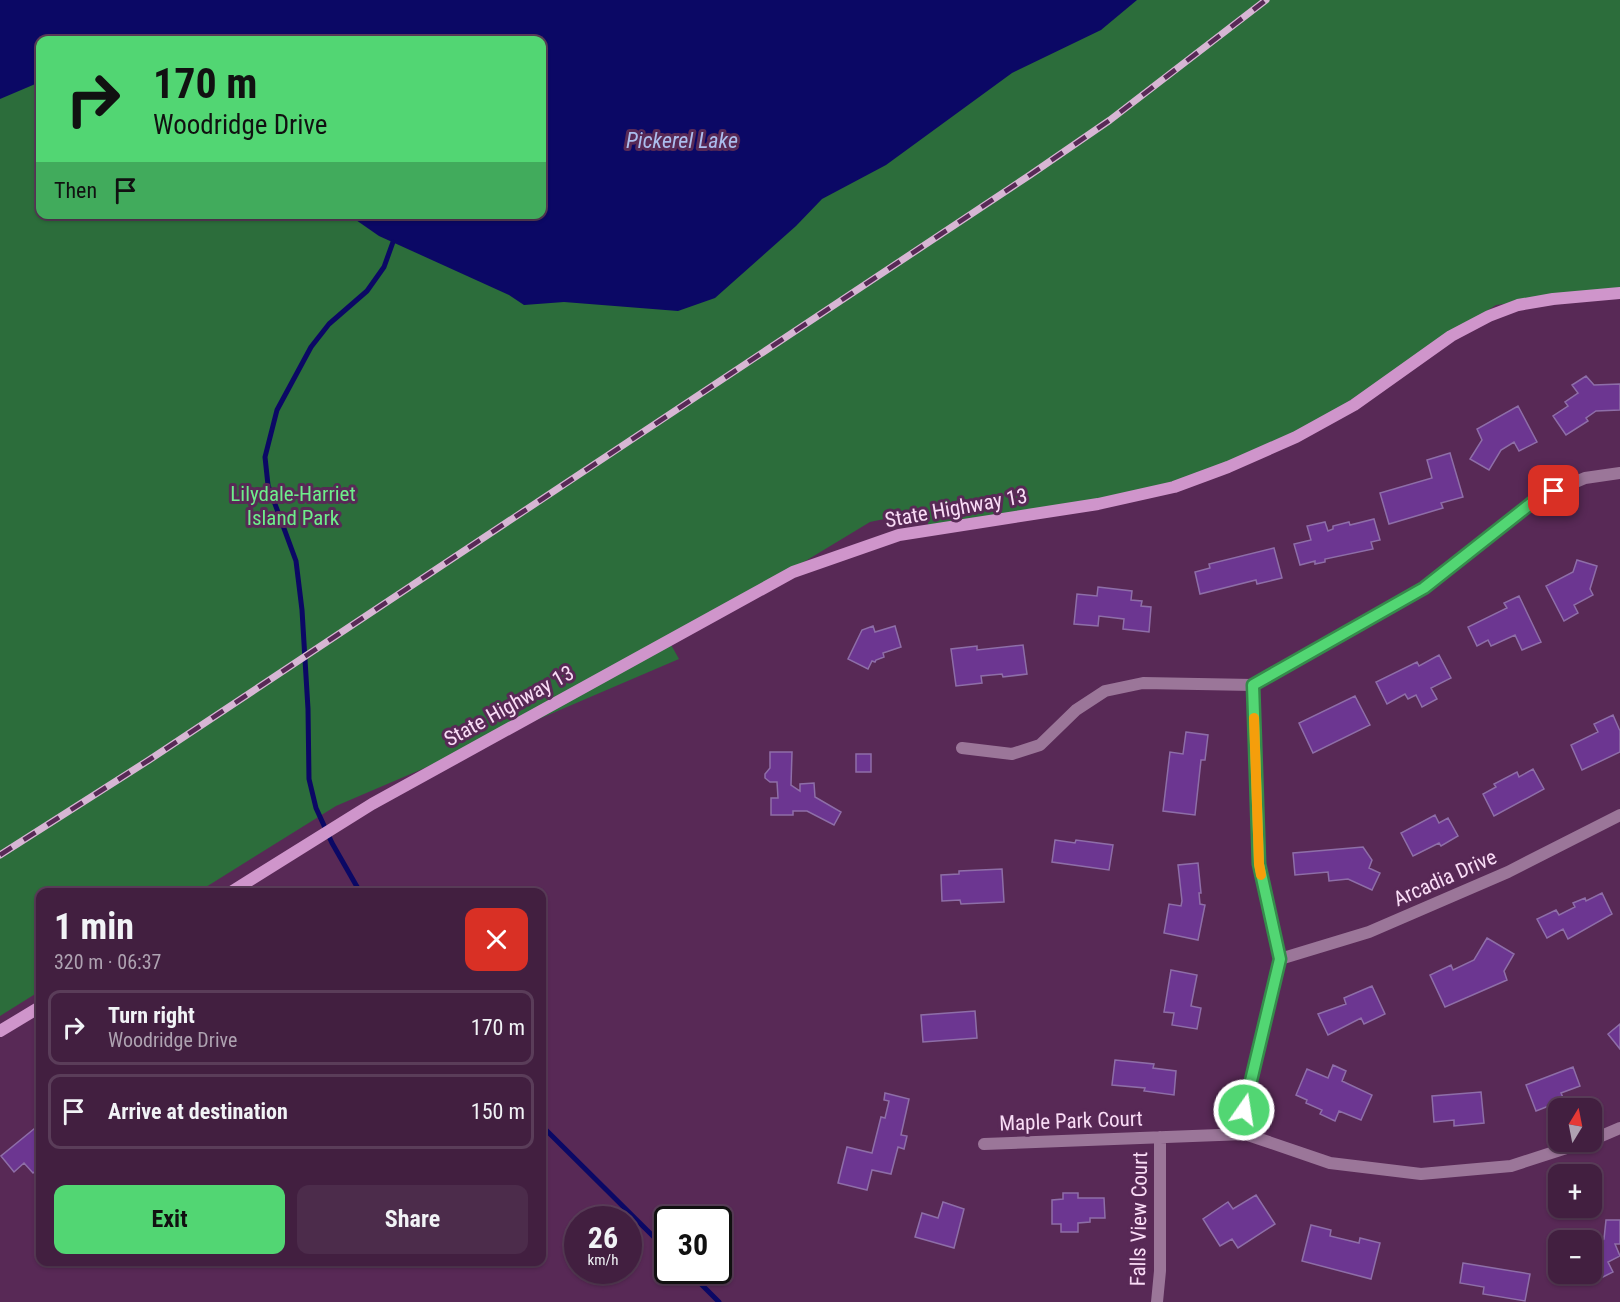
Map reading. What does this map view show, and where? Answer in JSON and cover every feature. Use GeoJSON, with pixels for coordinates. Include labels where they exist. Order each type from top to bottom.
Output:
{"type":"FeatureCollection","features":[{"type":"Feature","properties":{"kind":"street","name":"State Highway 13"},"geometry":{"type":"LineString","coordinates":[[237,888],[372,804],[793,573],[899,535],[1098,504],[1174,487],[1228,467],[1296,437],[1354,405],[1451,336],[1489,316],[1518,304],[1620,293]]}},
{"type":"Feature","properties":{"kind":"street"},"geometry":{"type":"LineString","coordinates":[[962,748],[1012,754],[1040,745],[1076,710],[1105,691],[1143,683],[1253,685],[1424,588],[1538,498],[1586,478],[1620,474]]}},
{"type":"Feature","properties":{"kind":"street"},"geometry":{"type":"LineString","coordinates":[[1253,685],[1259,864],[1280,959],[1239,1132],[1330,1163],[1420,1174],[1510,1166],[1554,1152]]}},
{"type":"Feature","properties":{"kind":"street","name":"Arcadia Drive"},"geometry":{"type":"LineString","coordinates":[[1280,959],[1369,932],[1508,872],[1620,816]]}},
{"type":"Feature","properties":{"kind":"street"},"geometry":{"type":"LineString","coordinates":[[0,1031],[36,1009]]}},
{"type":"Feature","properties":{"kind":"street"},"geometry":{"type":"LineString","coordinates":[[1602,1136],[1620,1128]]}},
{"type":"Feature","properties":{"kind":"street","name":"Maple Park Court"},"geometry":{"type":"LineString","coordinates":[[984,1144],[1245,1134]]}},
{"type":"Feature","properties":{"kind":"street","name":"Falls View Court"},"geometry":{"type":"LineString","coordinates":[[1157,1302],[1160,1270],[1160,1137]]}},
{"type":"Feature","properties":{"kind":"green space","name":"Lilydale-Harriet Island Park"},"geometry":{"type":"Polygon","coordinates":[[[0,0],[1620,0],[1620,289],[1496,305],[1280,446],[1112,503],[929,536],[927,510],[870,522],[670,643],[679,659],[336,806],[204,888],[36,888],[36,994],[0,1016],[0,0]]]}},
{"type":"Feature","properties":{"kind":"water","name":"Pickerel Lake"},"geometry":{"type":"Polygon","coordinates":[[[0,0],[1137,0],[1101,30],[1012,73],[886,165],[822,199],[796,226],[715,298],[678,311],[564,302],[524,305],[509,295],[379,236],[353,219],[546,219],[546,36],[36,36],[36,84],[0,99],[0,0]]]}},
{"type":"Feature","properties":{"kind":"building"},"geometry":{"type":"Polygon","coordinates":[[[1586,376],[1594,385],[1620,384],[1620,410],[1596,411],[1586,418],[1588,421],[1566,435],[1553,416],[1568,406],[1565,402],[1578,393],[1572,385],[1586,376]]]}},
{"type":"Feature","properties":{"kind":"building"},"geometry":{"type":"Polygon","coordinates":[[[1518,406],[1537,442],[1519,451],[1514,442],[1501,450],[1489,470],[1470,459],[1482,440],[1477,429],[1518,406]]]}},
{"type":"Feature","properties":{"kind":"building"},"geometry":{"type":"Polygon","coordinates":[[[1450,453],[1463,497],[1441,503],[1443,508],[1389,524],[1380,493],[1432,478],[1427,460],[1450,453]]]}},
{"type":"Feature","properties":{"kind":"building"},"geometry":{"type":"Polygon","coordinates":[[[1374,519],[1380,540],[1371,542],[1373,549],[1325,559],[1325,562],[1315,564],[1315,561],[1300,565],[1294,544],[1311,540],[1307,526],[1325,522],[1328,531],[1333,529],[1333,526],[1349,522],[1350,525],[1374,519]]]}},
{"type":"Feature","properties":{"kind":"building"},"geometry":{"type":"Polygon","coordinates":[[[1274,548],[1282,578],[1257,584],[1256,580],[1200,594],[1195,572],[1210,568],[1209,564],[1274,548]]]}},
{"type":"Feature","properties":{"kind":"building"},"geometry":{"type":"Polygon","coordinates":[[[1577,560],[1597,566],[1590,589],[1593,595],[1574,605],[1578,613],[1564,621],[1546,586],[1573,572],[1577,560]]]}},
{"type":"Feature","properties":{"kind":"building"},"geometry":{"type":"Polygon","coordinates":[[[1098,587],[1132,591],[1131,600],[1142,601],[1141,606],[1151,607],[1149,632],[1123,629],[1124,619],[1099,616],[1098,626],[1074,624],[1077,594],[1097,596],[1098,587]]]}},
{"type":"Feature","properties":{"kind":"building"},"geometry":{"type":"Polygon","coordinates":[[[1519,596],[1541,642],[1522,650],[1515,635],[1491,646],[1488,640],[1477,646],[1468,627],[1507,608],[1504,603],[1519,596]]]}},
{"type":"Feature","properties":{"kind":"building"},"geometry":{"type":"Polygon","coordinates":[[[873,626],[875,632],[895,626],[901,647],[883,653],[884,657],[875,662],[872,661],[868,669],[848,659],[862,630],[873,626]]]}},
{"type":"Feature","properties":{"kind":"building"},"geometry":{"type":"Polygon","coordinates":[[[1023,645],[1027,674],[1003,677],[1002,674],[981,676],[982,683],[956,686],[951,649],[977,646],[977,650],[1023,645]]]}},
{"type":"Feature","properties":{"kind":"building"},"geometry":{"type":"Polygon","coordinates":[[[1439,655],[1451,678],[1431,688],[1437,699],[1422,707],[1416,695],[1408,699],[1405,694],[1387,704],[1376,682],[1417,662],[1419,666],[1439,655]]]}},
{"type":"Feature","properties":{"kind":"building"},"geometry":{"type":"Polygon","coordinates":[[[1355,696],[1370,725],[1313,753],[1299,723],[1355,696]]]}},
{"type":"Feature","properties":{"kind":"building"},"geometry":{"type":"Polygon","coordinates":[[[1613,715],[1620,731],[1620,752],[1582,770],[1571,745],[1598,732],[1594,724],[1613,715]]]}},
{"type":"Feature","properties":{"kind":"building"},"geometry":{"type":"Polygon","coordinates":[[[1186,732],[1208,735],[1205,760],[1201,760],[1195,815],[1163,811],[1170,752],[1183,754],[1186,732]]]}},
{"type":"Feature","properties":{"kind":"building"},"geometry":{"type":"Polygon","coordinates":[[[770,752],[792,752],[791,785],[800,791],[800,784],[814,783],[815,797],[841,812],[834,825],[807,811],[793,811],[793,815],[771,815],[771,798],[778,798],[777,782],[770,782],[765,778],[770,768],[770,752]]]}},
{"type":"Feature","properties":{"kind":"building"},"geometry":{"type":"Polygon","coordinates":[[[856,754],[871,754],[871,772],[856,772],[856,754]]]}},
{"type":"Feature","properties":{"kind":"building"},"geometry":{"type":"Polygon","coordinates":[[[1533,769],[1544,789],[1494,816],[1483,794],[1496,787],[1494,784],[1517,772],[1519,777],[1533,769]]]}},
{"type":"Feature","properties":{"kind":"building"},"geometry":{"type":"Polygon","coordinates":[[[1435,815],[1439,823],[1448,818],[1458,836],[1441,846],[1439,843],[1413,856],[1401,833],[1435,815]]]}},
{"type":"Feature","properties":{"kind":"building"},"geometry":{"type":"Polygon","coordinates":[[[1055,840],[1075,843],[1076,840],[1113,845],[1109,870],[1052,862],[1055,840]]]}},
{"type":"Feature","properties":{"kind":"building"},"geometry":{"type":"Polygon","coordinates":[[[1363,847],[1372,860],[1369,868],[1380,873],[1372,890],[1348,879],[1329,881],[1328,872],[1295,875],[1293,853],[1363,847]]]}},
{"type":"Feature","properties":{"kind":"building"},"geometry":{"type":"Polygon","coordinates":[[[1198,863],[1200,904],[1205,905],[1198,940],[1164,933],[1169,904],[1181,906],[1178,865],[1198,863]]]}},
{"type":"Feature","properties":{"kind":"building"},"geometry":{"type":"Polygon","coordinates":[[[1002,869],[1004,902],[961,904],[960,900],[942,901],[941,875],[959,874],[959,871],[1002,869]]]}},
{"type":"Feature","properties":{"kind":"building"},"geometry":{"type":"Polygon","coordinates":[[[1602,893],[1612,914],[1568,939],[1563,929],[1547,938],[1537,919],[1556,910],[1559,915],[1575,907],[1573,903],[1585,898],[1586,901],[1602,893]]]}},
{"type":"Feature","properties":{"kind":"building"},"geometry":{"type":"Polygon","coordinates":[[[1487,938],[1514,954],[1504,971],[1507,980],[1445,1007],[1430,975],[1451,965],[1453,970],[1474,960],[1487,938]]]}},
{"type":"Feature","properties":{"kind":"building"},"geometry":{"type":"Polygon","coordinates":[[[1171,970],[1197,975],[1191,1006],[1201,1008],[1197,1029],[1172,1025],[1174,1013],[1164,1012],[1171,970]]]}},
{"type":"Feature","properties":{"kind":"building"},"geometry":{"type":"Polygon","coordinates":[[[1372,986],[1385,1014],[1364,1024],[1361,1018],[1328,1035],[1318,1014],[1346,1004],[1344,998],[1372,986]]]}},
{"type":"Feature","properties":{"kind":"building"},"geometry":{"type":"Polygon","coordinates":[[[975,1011],[977,1038],[923,1042],[921,1015],[975,1011]]]}},
{"type":"Feature","properties":{"kind":"building"},"geometry":{"type":"Polygon","coordinates":[[[1620,1024],[1620,1049],[1608,1034],[1620,1024]]]}},
{"type":"Feature","properties":{"kind":"building"},"geometry":{"type":"Polygon","coordinates":[[[1115,1060],[1154,1064],[1153,1068],[1176,1071],[1174,1095],[1144,1091],[1145,1088],[1112,1085],[1115,1060]]]}},
{"type":"Feature","properties":{"kind":"building"},"geometry":{"type":"Polygon","coordinates":[[[1333,1065],[1346,1071],[1342,1081],[1372,1095],[1361,1120],[1339,1111],[1335,1121],[1320,1114],[1322,1110],[1306,1103],[1307,1100],[1296,1095],[1307,1069],[1328,1078],[1333,1065]]]}},
{"type":"Feature","properties":{"kind":"building"},"geometry":{"type":"Polygon","coordinates":[[[1573,1067],[1580,1086],[1561,1093],[1563,1098],[1548,1098],[1548,1106],[1536,1111],[1526,1085],[1573,1067]]]}},
{"type":"Feature","properties":{"kind":"building"},"geometry":{"type":"Polygon","coordinates":[[[1481,1092],[1484,1123],[1454,1126],[1454,1120],[1434,1122],[1432,1096],[1481,1092]]]}},
{"type":"Feature","properties":{"kind":"building"},"geometry":{"type":"Polygon","coordinates":[[[885,1093],[909,1099],[901,1135],[907,1136],[904,1149],[898,1147],[891,1174],[872,1170],[867,1190],[838,1183],[847,1147],[872,1153],[881,1117],[885,1118],[889,1101],[884,1100],[885,1093]]]}},
{"type":"Feature","properties":{"kind":"building"},"geometry":{"type":"Polygon","coordinates":[[[36,1127],[36,1170],[33,1173],[24,1163],[14,1172],[1,1156],[36,1127]]]}},
{"type":"Feature","properties":{"kind":"building"},"geometry":{"type":"Polygon","coordinates":[[[1063,1193],[1078,1193],[1078,1198],[1104,1198],[1105,1218],[1090,1218],[1090,1222],[1078,1223],[1078,1232],[1061,1232],[1061,1224],[1052,1224],[1052,1200],[1063,1199],[1063,1193]]]}},
{"type":"Feature","properties":{"kind":"building"},"geometry":{"type":"Polygon","coordinates":[[[1256,1195],[1275,1224],[1238,1248],[1232,1239],[1220,1246],[1203,1219],[1228,1202],[1233,1209],[1256,1195]]]}},
{"type":"Feature","properties":{"kind":"building"},"geometry":{"type":"Polygon","coordinates":[[[943,1202],[964,1209],[954,1248],[915,1237],[922,1213],[938,1218],[943,1202]]]}},
{"type":"Feature","properties":{"kind":"building"},"geometry":{"type":"Polygon","coordinates":[[[1606,1220],[1620,1220],[1620,1244],[1615,1244],[1620,1256],[1608,1262],[1613,1272],[1602,1278],[1602,1240],[1606,1220]]]}},
{"type":"Feature","properties":{"kind":"building"},"geometry":{"type":"Polygon","coordinates":[[[1311,1225],[1331,1230],[1330,1236],[1359,1243],[1360,1238],[1380,1243],[1371,1279],[1302,1261],[1311,1225]]]}},
{"type":"Feature","properties":{"kind":"building"},"geometry":{"type":"Polygon","coordinates":[[[1463,1263],[1530,1274],[1525,1301],[1483,1294],[1484,1287],[1460,1283],[1463,1263]]]}},
{"type":"Feature","properties":{"kind":"waterway"},"geometry":{"type":"LineString","coordinates":[[358,888],[332,843],[316,808],[309,779],[308,709],[302,610],[296,561],[268,485],[265,457],[277,410],[311,347],[329,324],[367,291],[384,267],[393,242]]}},
{"type":"Feature","properties":{"kind":"waterway"},"geometry":{"type":"LineString","coordinates":[[546,1130],[654,1237]]}},
{"type":"Feature","properties":{"kind":"waterway"},"geometry":{"type":"LineString","coordinates":[[701,1284],[719,1302]]}},
{"type":"Feature","properties":{"kind":"railway"},"geometry":{"type":"LineString","coordinates":[[0,855],[149,760],[1030,175],[1110,120],[1266,0]]}},
{"type":"Feature","properties":{"kind":"slow traffic"},"geometry":{"type":"LineString","coordinates":[[1254,718],[1261,875]]}},
{"type":"Feature","properties":{"kind":"route"},"geometry":{"type":"LineString","coordinates":[[1244,1110],[1280,959],[1259,864],[1253,685],[1424,588],[1538,498],[1554,491]]}}]}
